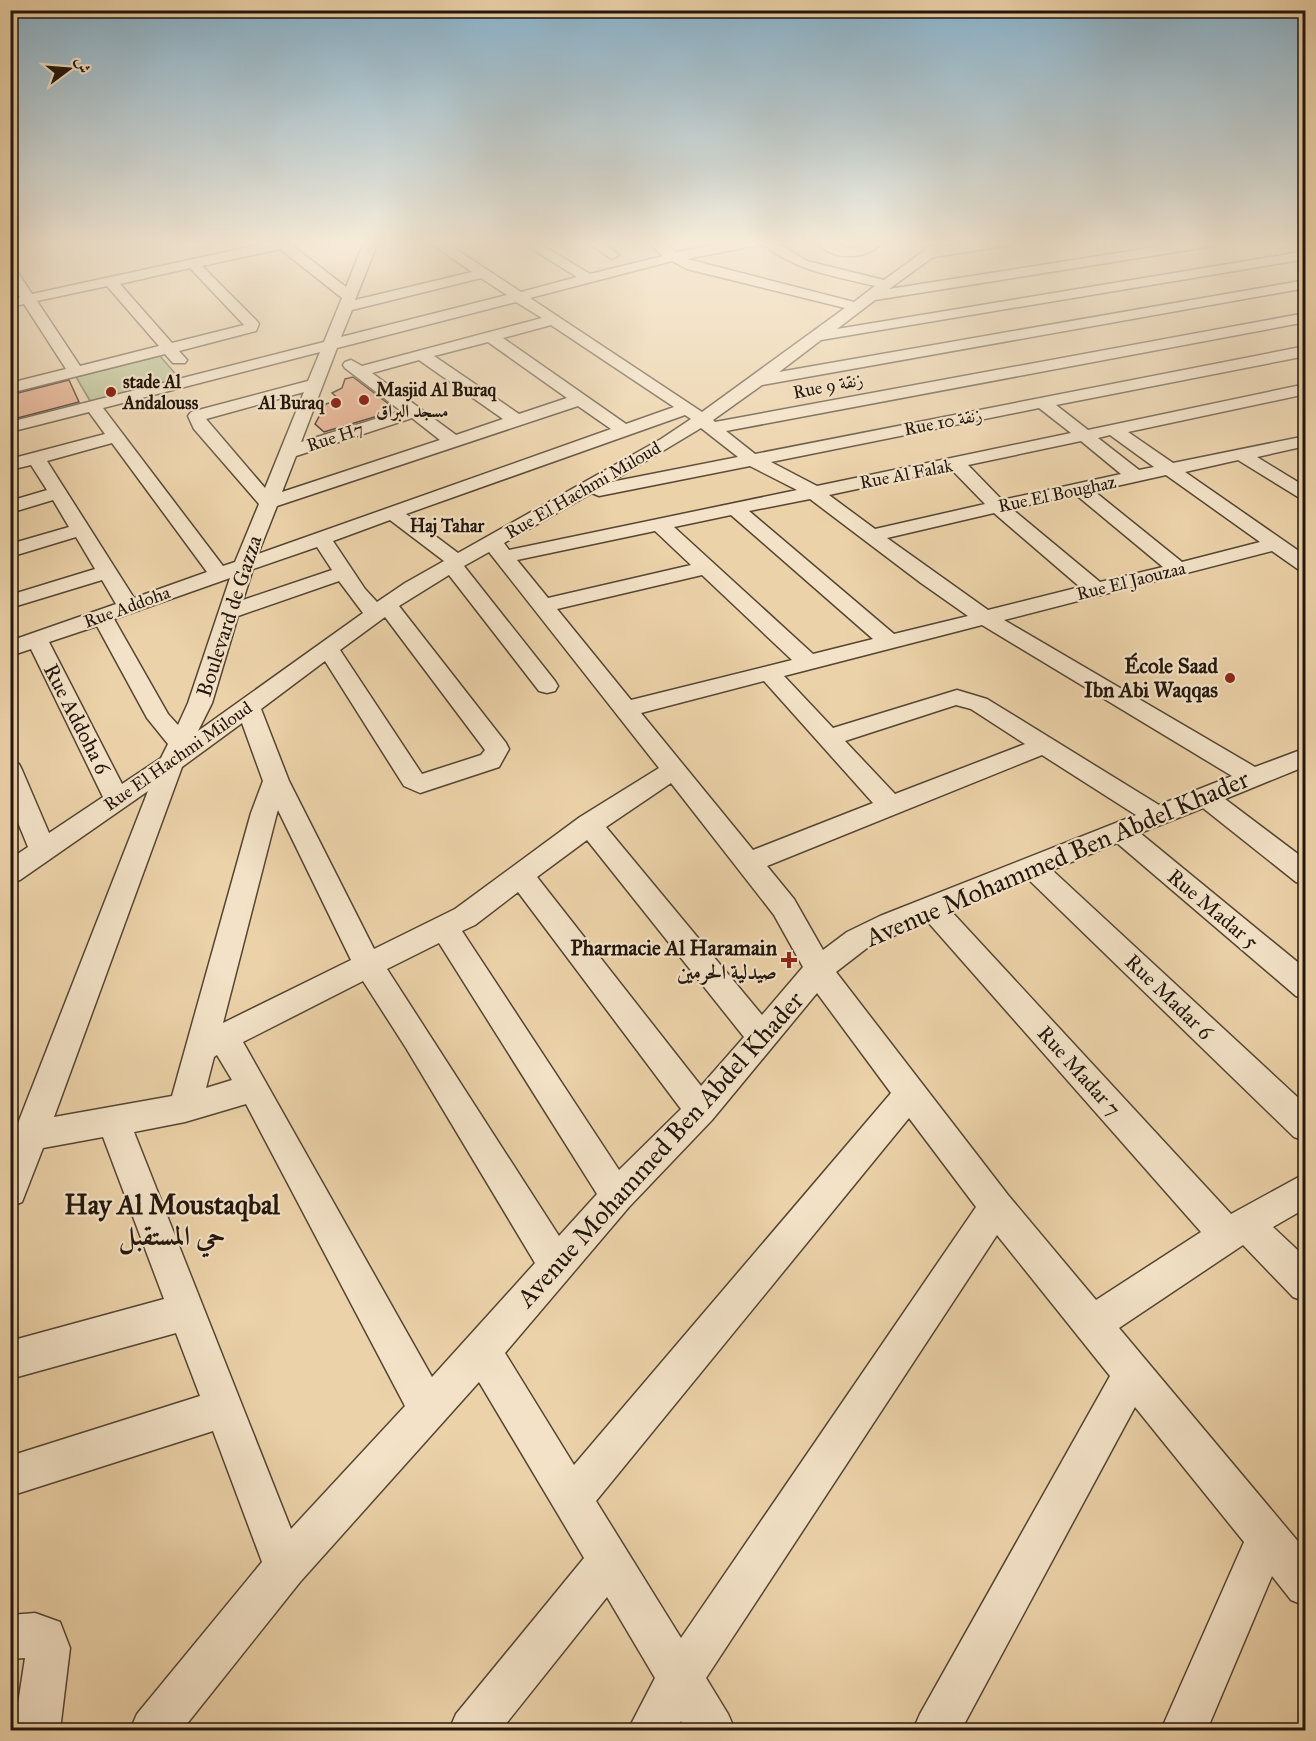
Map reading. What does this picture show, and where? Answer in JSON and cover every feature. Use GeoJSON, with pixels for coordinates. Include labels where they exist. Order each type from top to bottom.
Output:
{"type":"FeatureCollection","features":[{"type":"Feature","properties":{"kind":"street"},"geometry":{"type":"LineString","coordinates":[[44,323],[76,372]]}},
{"type":"Feature","properties":{"kind":"street"},"geometry":{"type":"LineString","coordinates":[[146,323],[168,350],[199,378]]}},
{"type":"Feature","properties":{"kind":"street"},"geometry":{"type":"LineString","coordinates":[[10,388],[251,328],[251,323]]}},
{"type":"Feature","properties":{"kind":"street","name":"Boulevard de Gazza"},"geometry":{"type":"LineString","coordinates":[[10,1191],[176,753],[200,703],[244,565],[339,323]]}},
{"type":"Feature","properties":{"kind":"street"},"geometry":{"type":"LineString","coordinates":[[10,427],[422,323]]}},
{"type":"Feature","properties":{"kind":"street"},"geometry":{"type":"LineString","coordinates":[[361,371],[541,323]]}},
{"type":"Feature","properties":{"kind":"street"},"geometry":{"type":"LineString","coordinates":[[558,323],[687,408],[752,460],[816,492],[872,536],[987,619],[1253,777]]}},
{"type":"Feature","properties":{"kind":"street","name":"Rue El Hachmi Miloud"},"geometry":{"type":"LineString","coordinates":[[10,873],[117,799],[176,753],[248,707],[412,587],[455,563],[499,550],[580,494],[667,442],[707,423],[755,382],[834,323]]}},
{"type":"Feature","properties":{"kind":"street"},"geometry":{"type":"LineString","coordinates":[[816,336],[895,323]]}},
{"type":"Feature","properties":{"kind":"street"},"geometry":{"type":"LineString","coordinates":[[755,382],[1091,323]]}},
{"type":"Feature","properties":{"kind":"street"},"geometry":{"type":"LineString","coordinates":[[1159,323],[1271,396]]}},
{"type":"Feature","properties":{"kind":"street","name":"Rue 9 زنقة"},"geometry":{"type":"LineString","coordinates":[[707,423],[1185,341],[1274,323]]}},
{"type":"Feature","properties":{"kind":"street"},"geometry":{"type":"LineString","coordinates":[[490,337],[578,400],[630,427],[667,442]]}},
{"type":"Feature","properties":{"kind":"street"},"geometry":{"type":"LineString","coordinates":[[329,348],[453,441]]}},
{"type":"Feature","properties":{"kind":"street","name":"Rue 10 زنقة"},"geometry":{"type":"LineString","coordinates":[[580,494],[1305,351]]}},
{"type":"Feature","properties":{"kind":"street"},"geometry":{"type":"LineString","coordinates":[[422,355],[516,420]]}},
{"type":"Feature","properties":{"kind":"street"},"geometry":{"type":"LineString","coordinates":[[316,384],[197,416],[200,425],[268,503],[578,400]]}},
{"type":"Feature","properties":{"kind":"street","name":"Rue Al Falak"},"geometry":{"type":"LineString","coordinates":[[499,550],[661,526],[1305,389]]}},
{"type":"Feature","properties":{"kind":"street"},"geometry":{"type":"LineString","coordinates":[[1043,403],[1137,477]]}},
{"type":"Feature","properties":{"kind":"street"},"geometry":{"type":"LineString","coordinates":[[93,406],[219,574]]}},
{"type":"Feature","properties":{"kind":"street","name":"Rue Addoha"},"geometry":{"type":"LineString","coordinates":[[10,649],[687,408]]}},
{"type":"Feature","properties":{"kind":"street","name":"Rue H7"},"geometry":{"type":"LineString","coordinates":[[290,452],[414,412]]}},
{"type":"Feature","properties":{"kind":"street"},"geometry":{"type":"LineString","coordinates":[[1114,430],[1305,566]]}},
{"type":"Feature","properties":{"kind":"street"},"geometry":{"type":"LineString","coordinates":[[883,434],[923,470]]}},
{"type":"Feature","properties":{"kind":"street"},"geometry":{"type":"LineString","coordinates":[[10,465],[115,437]]}},
{"type":"Feature","properties":{"kind":"street","name":"Rue El Boughaz"},"geometry":{"type":"LineString","coordinates":[[872,536],[1079,488],[1305,441]]}},
{"type":"Feature","properties":{"kind":"street"},"geometry":{"type":"LineString","coordinates":[[647,454],[676,475]]}},
{"type":"Feature","properties":{"kind":"street"},"geometry":{"type":"LineString","coordinates":[[1242,455],[1304,495]]}},
{"type":"Feature","properties":{"kind":"street"},"geometry":{"type":"LineString","coordinates":[[36,458],[129,607]]}},
{"type":"Feature","properties":{"kind":"street"},"geometry":{"type":"LineString","coordinates":[[956,464],[998,507],[1095,589]]}},
{"type":"Feature","properties":{"kind":"street"},"geometry":{"type":"LineString","coordinates":[[1079,488],[1178,569]]}},
{"type":"Feature","properties":{"kind":"street"},"geometry":{"type":"LineString","coordinates":[[10,507],[58,493]]}},
{"type":"Feature","properties":{"kind":"street"},"geometry":{"type":"LineString","coordinates":[[735,509],[891,643]]}},
{"type":"Feature","properties":{"kind":"street"},"geometry":{"type":"LineString","coordinates":[[391,513],[455,563],[547,686]]}},
{"type":"Feature","properties":{"kind":"street"},"geometry":{"type":"LineString","coordinates":[[661,526],[808,662]]}},
{"type":"Feature","properties":{"kind":"street"},"geometry":{"type":"LineString","coordinates":[[10,551],[79,530]]}},
{"type":"Feature","properties":{"kind":"street"},"geometry":{"type":"LineString","coordinates":[[321,538],[357,593],[381,609],[497,749],[490,761],[420,784],[413,780],[328,649]]}},
{"type":"Feature","properties":{"kind":"street","name":"Rue El Jaouzaa"},"geometry":{"type":"LineString","coordinates":[[626,709],[1276,544]]}},
{"type":"Feature","properties":{"kind":"street"},"geometry":{"type":"LineString","coordinates":[[499,550],[784,907],[828,986],[996,1207],[1305,1585]]}},
{"type":"Feature","properties":{"kind":"street"},"geometry":{"type":"LineString","coordinates":[[542,606],[705,568]]}},
{"type":"Feature","properties":{"kind":"street"},"geometry":{"type":"LineString","coordinates":[[10,602],[106,572]]}},
{"type":"Feature","properties":{"kind":"street"},"geometry":{"type":"LineString","coordinates":[[230,612],[345,572]]}},
{"type":"Feature","properties":{"kind":"street"},"geometry":{"type":"LineString","coordinates":[[102,616],[176,753]]}},
{"type":"Feature","properties":{"kind":"street","name":"Rue Addoha 6"},"geometry":{"type":"LineString","coordinates":[[37,640],[117,799]]}},
{"type":"Feature","properties":{"kind":"street"},"geometry":{"type":"LineString","coordinates":[[768,672],[891,806]]}},
{"type":"Feature","properties":{"kind":"street"},"geometry":{"type":"LineString","coordinates":[[830,738],[957,697],[979,704],[1042,746],[1157,816]]}},
{"type":"Feature","properties":{"kind":"street"},"geometry":{"type":"LineString","coordinates":[[248,707],[276,781],[367,964],[417,1039],[556,1264]]}},
{"type":"Feature","properties":{"kind":"street"},"geometry":{"type":"LineString","coordinates":[[747,863],[1042,746]]}},
{"type":"Feature","properties":{"kind":"street","name":"Avenue Mohammed Ben Abdel Khader"},"geometry":{"type":"LineString","coordinates":[[153,1731],[285,1567],[482,1351],[617,1196],[701,1110],[819,969],[857,940],[931,907],[1253,777],[1300,765]]}},
{"type":"Feature","properties":{"kind":"street"},"geometry":{"type":"LineString","coordinates":[[10,770],[42,849]]}},
{"type":"Feature","properties":{"kind":"street"},"geometry":{"type":"LineString","coordinates":[[212,1044],[367,964],[465,917],[589,824],[675,770]]}},
{"type":"Feature","properties":{"kind":"street"},"geometry":{"type":"LineString","coordinates":[[185,1108],[212,1044],[264,813],[276,781]]}},
{"type":"Feature","properties":{"kind":"street"},"geometry":{"type":"LineString","coordinates":[[1206,797],[1305,875]]}},
{"type":"Feature","properties":{"kind":"street"},"geometry":{"type":"LineString","coordinates":[[589,824],[762,1037]]}},
{"type":"Feature","properties":{"kind":"street","name":"Rue Madar 5"},"geometry":{"type":"LineString","coordinates":[[1120,831],[1305,987]]}},
{"type":"Feature","properties":{"kind":"street","name":"Rue Madar 6"},"geometry":{"type":"LineString","coordinates":[[1032,867],[1305,1127]]}},
{"type":"Feature","properties":{"kind":"street"},"geometry":{"type":"LineString","coordinates":[[520,875],[701,1110]]}},
{"type":"Feature","properties":{"kind":"street","name":"Rue Madar 7"},"geometry":{"type":"LineString","coordinates":[[931,907],[1237,1229],[1305,1284]]}},
{"type":"Feature","properties":{"kind":"street"},"geometry":{"type":"LineString","coordinates":[[445,928],[617,1196]]}},
{"type":"Feature","properties":{"kind":"street"},"geometry":{"type":"LineString","coordinates":[[212,1044],[254,1088],[428,1409]]}},
{"type":"Feature","properties":{"kind":"street"},"geometry":{"type":"LineString","coordinates":[[30,1136],[114,1123],[185,1108],[254,1088]]}},
{"type":"Feature","properties":{"kind":"street"},"geometry":{"type":"LineString","coordinates":[[572,1498],[909,1095]]}},
{"type":"Feature","properties":{"kind":"street"},"geometry":{"type":"LineString","coordinates":[[114,1123],[222,1409],[285,1567]]}},
{"type":"Feature","properties":{"kind":"street"},"geometry":{"type":"LineString","coordinates":[[1092,1324],[1237,1229],[1305,1189]]}},
{"type":"Feature","properties":{"kind":"street"},"geometry":{"type":"LineString","coordinates":[[651,1731],[681,1677],[996,1207]]}},
{"type":"Feature","properties":{"kind":"street"},"geometry":{"type":"LineString","coordinates":[[10,1360],[185,1312]]}},
{"type":"Feature","properties":{"kind":"street"},"geometry":{"type":"LineString","coordinates":[[482,1351],[712,1731]]}},
{"type":"Feature","properties":{"kind":"street"},"geometry":{"type":"LineString","coordinates":[[936,1731],[1133,1373]]}},
{"type":"Feature","properties":{"kind":"street"},"geometry":{"type":"LineString","coordinates":[[10,1476],[222,1409]]}},
{"type":"Feature","properties":{"kind":"street"},"geometry":{"type":"LineString","coordinates":[[1184,1731],[1267,1538]]}},
{"type":"Feature","properties":{"kind":"street"},"geometry":{"type":"LineString","coordinates":[[472,1731],[609,1560]]}},
{"type":"Feature","properties":{"kind":"street"},"geometry":{"type":"LineString","coordinates":[[10,1637],[34,1635],[44,1638],[48,1648],[37,1731]]}},
{"type":"Feature","properties":{"kind":"green space","name":"stade Al Andalouss"},"geometry":{"type":"Polygon","coordinates":[[[160,356],[180,379],[93,406],[76,377],[160,356]]]}},
{"type":"Feature","properties":{"kind":"building"},"geometry":{"type":"Polygon","coordinates":[[[353,377],[390,405],[388,413],[324,432],[315,424],[326,404],[340,400],[332,393],[342,388],[345,379],[353,377]]]}},
{"type":"Feature","properties":{"kind":"building"},"geometry":{"type":"Polygon","coordinates":[[[69,380],[79,402],[10,420],[10,395],[69,380]]]}},
{"type":"Feature","properties":{"kind":"place","name":"stade Al Andalouss"},"geometry":{"type":"Point","coordinates":[111,392]}},
{"type":"Feature","properties":{"kind":"place","name":"Masjid Al Buraq مسجد البراق"},"geometry":{"type":"Point","coordinates":[364,400]}},
{"type":"Feature","properties":{"kind":"place","name":"Al Buraq"},"geometry":{"type":"Point","coordinates":[336,403]}},
{"type":"Feature","properties":{"kind":"place","name":"École Saad Ibn Abi Waqqas"},"geometry":{"type":"Point","coordinates":[1230,678]}},
{"type":"Feature","properties":{"kind":"place","name":"Pharmacie Al Haramain صيدلية الحرمين"},"geometry":{"type":"Point","coordinates":[789,960]}},
{"type":"Feature","properties":{"kind":"district","name":"Haj Tahar"},"geometry":{"type":"Point","coordinates":[447,526]}},
{"type":"Feature","properties":{"kind":"district","name":"Hay Al Moustaqbal حي المستقبل"},"geometry":{"type":"Point","coordinates":[172,1220]}}]}
